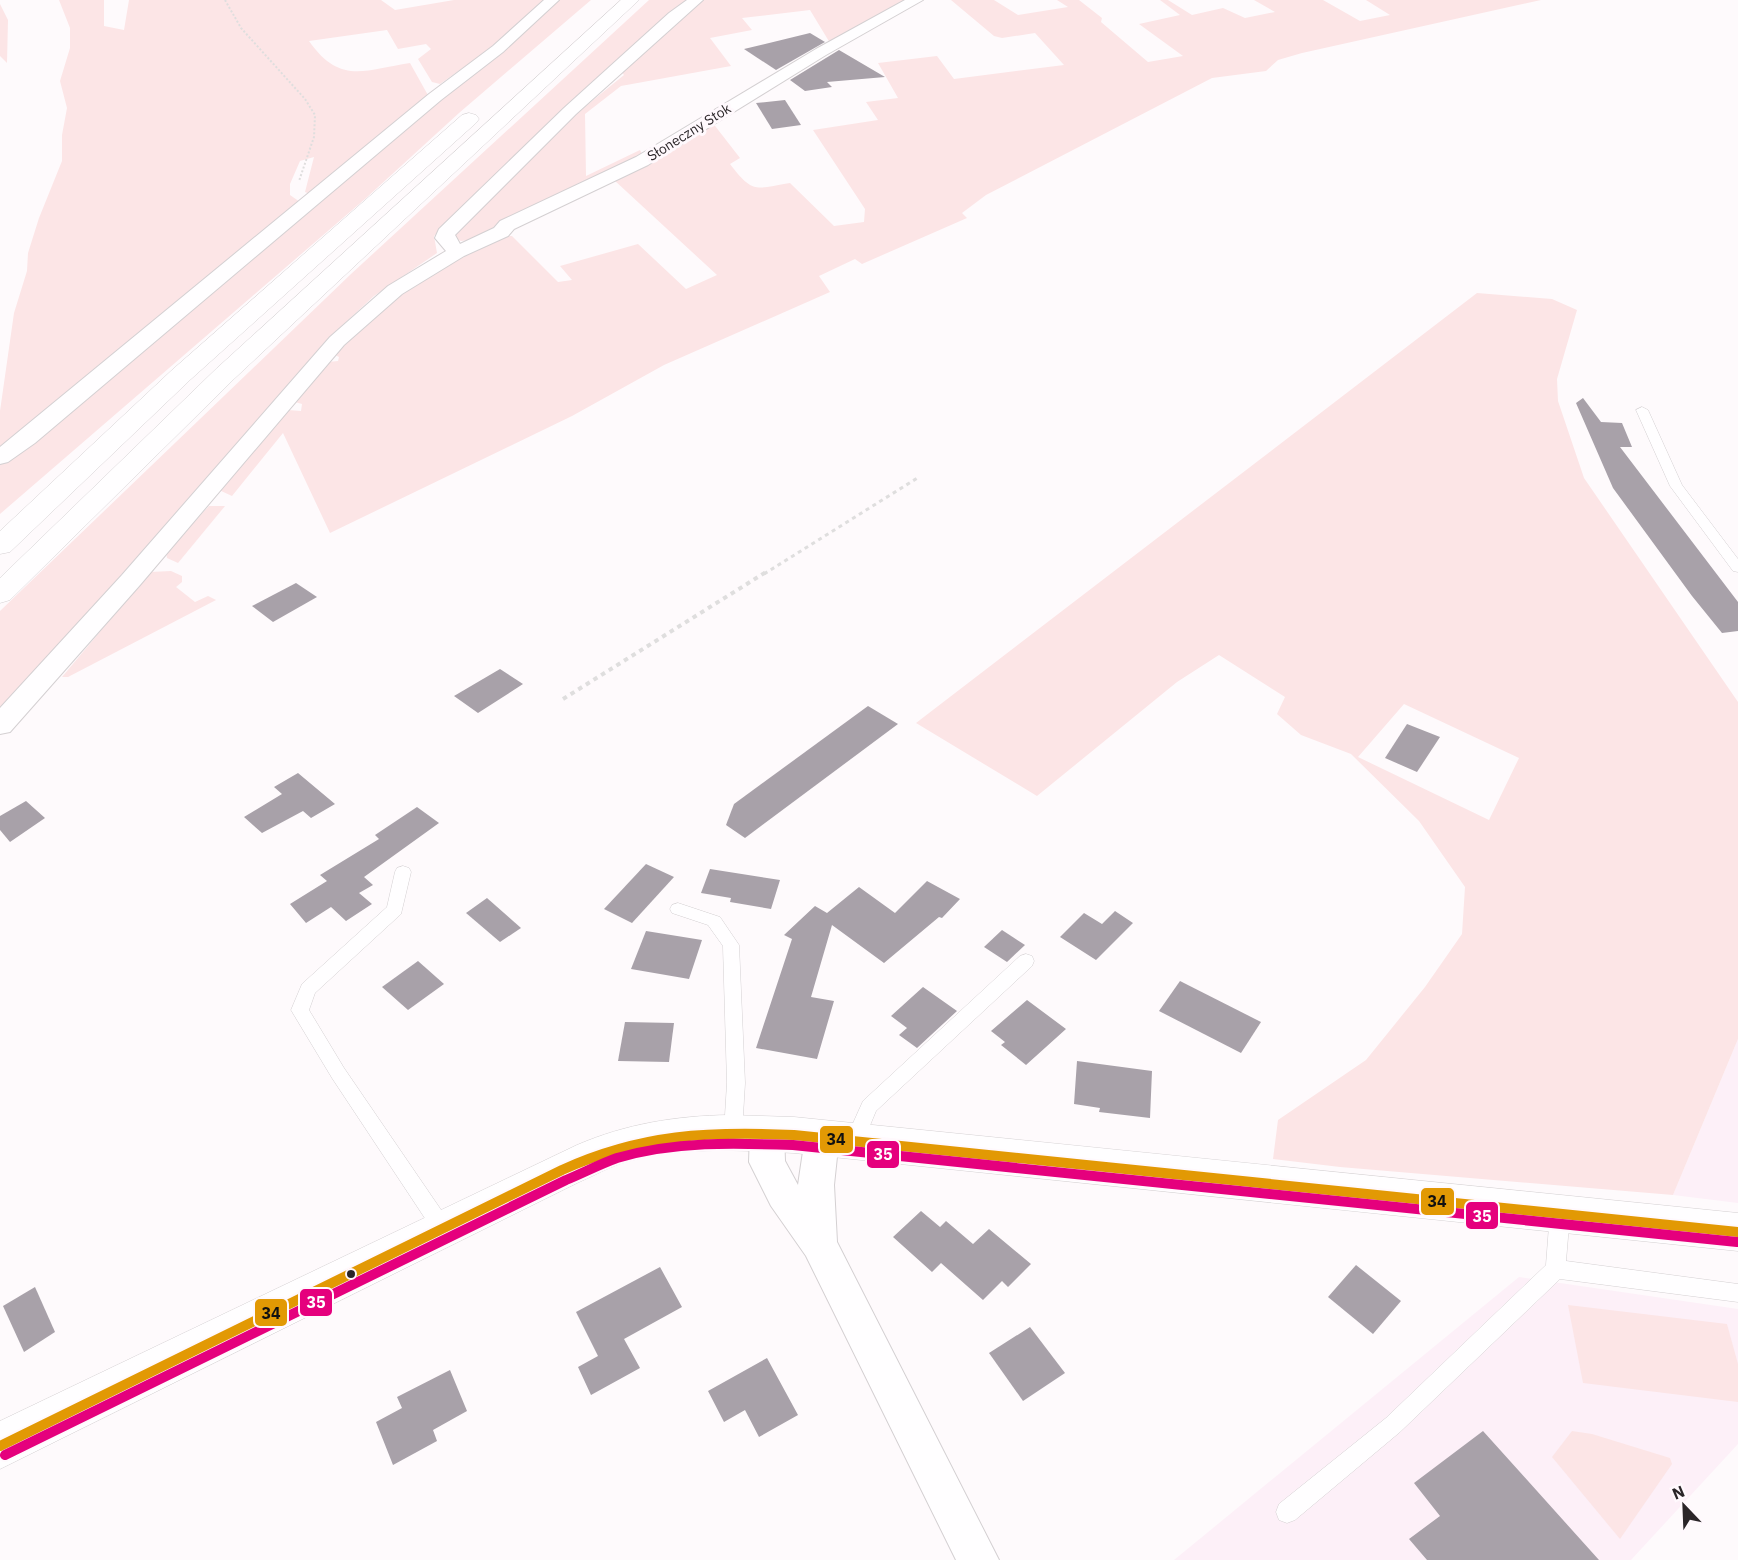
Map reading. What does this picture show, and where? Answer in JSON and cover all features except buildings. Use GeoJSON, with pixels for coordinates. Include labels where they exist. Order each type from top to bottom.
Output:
{"type":"FeatureCollection","features":[{"type":"Feature","properties":{"kind":"main road"},"geometry":{"type":"LineString","coordinates":[[553,44],[603,0]]}},
{"type":"Feature","properties":{"kind":"main road"},"geometry":{"type":"LineString","coordinates":[[0,594],[225,374],[631,0]]}},
{"type":"Feature","properties":{"kind":"main road"},"geometry":{"type":"LineString","coordinates":[[0,546],[190,367],[485,105]]}},
{"type":"Feature","properties":{"kind":"main road"},"geometry":{"type":"LineString","coordinates":[[0,1446],[562,1170],[620,1146],[663,1137],[750,1132],[838,1139],[1738,1232]]}},
{"type":"Feature","properties":{"kind":"street"},"geometry":{"type":"LineString","coordinates":[[0,457],[27,438],[435,97],[540,14],[552,0]]}},
{"type":"Feature","properties":{"kind":"street"},"geometry":{"type":"LineString","coordinates":[[457,252],[444,238],[446,233],[570,111],[674,16],[696,0]]}},
{"type":"Feature","properties":{"kind":"street","name":"Słoneczny Stok"},"geometry":{"type":"LineString","coordinates":[[0,725],[131,580],[337,341],[395,290],[457,252],[501,232],[507,225],[642,160],[821,52],[916,0]]}},
{"type":"Feature","properties":{"kind":"street"},"geometry":{"type":"LineString","coordinates":[[750,1132],[784,1195],[819,1244],[978,1560]]}},
{"type":"Feature","properties":{"kind":"street"},"geometry":{"type":"LineString","coordinates":[[819,1244],[816,1185],[838,1139]]}},
{"type":"Feature","properties":{"kind":"lane"},"geometry":{"type":"LineString","coordinates":[[1642,410],[1676,486],[1738,568]]}},
{"type":"Feature","properties":{"kind":"lane"},"geometry":{"type":"LineString","coordinates":[[403,872],[395,910],[308,989],[300,1010],[338,1073],[443,1229]]}},
{"type":"Feature","properties":{"kind":"lane"},"geometry":{"type":"LineString","coordinates":[[678,909],[714,921],[731,945],[736,1083],[750,1132]]}},
{"type":"Feature","properties":{"kind":"lane"},"geometry":{"type":"LineString","coordinates":[[838,1139],[869,1106],[1026,961]]}},
{"type":"Feature","properties":{"kind":"lane"},"geometry":{"type":"LineString","coordinates":[[1287,1512],[1393,1425],[1556,1269],[1560,1213]]}},
{"type":"Feature","properties":{"kind":"lane"},"geometry":{"type":"LineString","coordinates":[[1556,1269],[1738,1293]]}},
{"type":"Feature","properties":{"kind":"path"},"geometry":{"type":"LineString","coordinates":[[225,0],[241,28],[305,99],[315,115],[314,137],[299,181],[300,194],[314,200]]}},
{"type":"Feature","properties":{"kind":"path"},"geometry":{"type":"LineString","coordinates":[[563,699],[919,477]]}},
{"type":"Feature","properties":{"kind":"shaded area"},"geometry":{"type":"Polygon","coordinates":[[[59,0],[104,0],[104,26],[124,30],[129,0],[381,0],[395,10],[454,0],[544,0],[494,46],[440,84],[432,82],[418,59],[431,49],[426,44],[398,49],[387,30],[309,41],[320,55],[342,69],[366,71],[410,63],[429,97],[310,194],[305,192],[314,157],[300,161],[290,184],[290,195],[300,202],[134,336],[134,341],[0,449],[0,411],[14,313],[27,271],[28,253],[39,218],[62,161],[62,135],[67,108],[60,81],[70,48],[70,28],[59,0]]]}},
{"type":"Feature","properties":{"kind":"shaded area"},"geometry":{"type":"Polygon","coordinates":[[[558,0],[591,0],[459,113],[365,199],[0,514],[0,462],[558,0]]]}},
{"type":"Feature","properties":{"kind":"shaded area"},"geometry":{"type":"Polygon","coordinates":[[[649,0],[691,0],[434,236],[437,253],[374,296],[333,334],[0,713],[0,611],[351,274],[649,0]]]}},
{"type":"Feature","properties":{"kind":"shaded area"},"geometry":{"type":"Polygon","coordinates":[[[702,0],[911,0],[830,43],[810,10],[742,18],[752,30],[710,38],[731,66],[621,86],[585,114],[586,176],[640,150],[642,154],[471,240],[461,241],[454,238],[456,230],[576,114],[624,75],[621,71],[702,0]]]}},
{"type":"Feature","properties":{"kind":"shaded area"},"geometry":{"type":"Polygon","coordinates":[[[951,0],[994,0],[1018,15],[1068,7],[1057,0],[1079,0],[1102,18],[1101,22],[1148,62],[1183,56],[1139,24],[1180,15],[1160,0],[1168,0],[1192,15],[1223,8],[1245,18],[1275,12],[1254,0],[1323,0],[1360,21],[1390,15],[1366,0],[1541,0],[1302,53],[1278,60],[1266,71],[1212,78],[986,195],[962,213],[967,218],[862,264],[855,259],[819,276],[830,292],[664,365],[572,416],[330,533],[283,433],[232,496],[219,490],[288,410],[301,411],[302,404],[295,402],[328,362],[338,361],[339,357],[335,355],[379,311],[416,282],[501,235],[512,236],[558,282],[572,280],[560,266],[638,244],[686,289],[717,275],[614,180],[712,122],[740,158],[730,164],[750,185],[762,188],[790,183],[834,226],[864,222],[865,209],[813,130],[878,120],[866,102],[898,98],[878,63],[937,56],[954,79],[1064,65],[1035,33],[1002,38],[994,36],[951,0]]]}},
{"type":"Feature","properties":{"kind":"shaded area"},"geometry":{"type":"Polygon","coordinates":[[[0,4],[8,20],[7,63],[0,56],[0,4]]]}},
{"type":"Feature","properties":{"kind":"shaded area"},"geometry":{"type":"Polygon","coordinates":[[[1477,293],[1552,299],[1577,310],[1557,379],[1558,401],[1584,478],[1738,702],[1738,1039],[1673,1195],[1340,1167],[1273,1159],[1278,1120],[1366,1060],[1425,987],[1462,934],[1465,887],[1419,821],[1351,754],[1301,735],[1277,714],[1285,697],[1219,655],[1177,682],[1037,796],[916,723],[1477,293]],[[1404,704],[1358,757],[1489,820],[1519,758],[1404,704]]]}},
{"type":"Feature","properties":{"kind":"shaded area"},"geometry":{"type":"Polygon","coordinates":[[[209,506],[225,506],[178,563],[167,558],[166,552],[209,506]]]}},
{"type":"Feature","properties":{"kind":"shaded area"},"geometry":{"type":"Polygon","coordinates":[[[171,571],[182,576],[182,582],[176,587],[195,602],[208,596],[216,600],[68,677],[62,677],[150,572],[171,571]]]}},
{"type":"Feature","properties":{"kind":"shaded area"},"geometry":{"type":"Polygon","coordinates":[[[1738,1039],[1738,1203],[1673,1195],[1738,1039]]]}},
{"type":"Feature","properties":{"kind":"shaded area"},"geometry":{"type":"Polygon","coordinates":[[[1519,1277],[1738,1309],[1738,1444],[1631,1560],[1174,1560],[1519,1277]]]}},
{"type":"Feature","properties":{"kind":"shaded area"},"geometry":{"type":"Polygon","coordinates":[[[1568,1305],[1727,1324],[1738,1364],[1738,1402],[1583,1383],[1568,1305]]]}},
{"type":"Feature","properties":{"kind":"shaded area"},"geometry":{"type":"Polygon","coordinates":[[[1572,1431],[1592,1434],[1670,1458],[1672,1464],[1620,1539],[1552,1457],[1572,1431]]]}},
{"type":"Feature","properties":{"kind":"transit line","name":"34"},"geometry":{"type":"LineString","coordinates":[[0,1446],[592,1156],[615,1148],[665,1137],[730,1133],[794,1135],[1738,1232]]}},
{"type":"Feature","properties":{"kind":"transit line","name":"35"},"geometry":{"type":"LineString","coordinates":[[5,1455],[601,1164],[643,1152],[686,1145],[793,1145],[1737,1242]]}}]}
